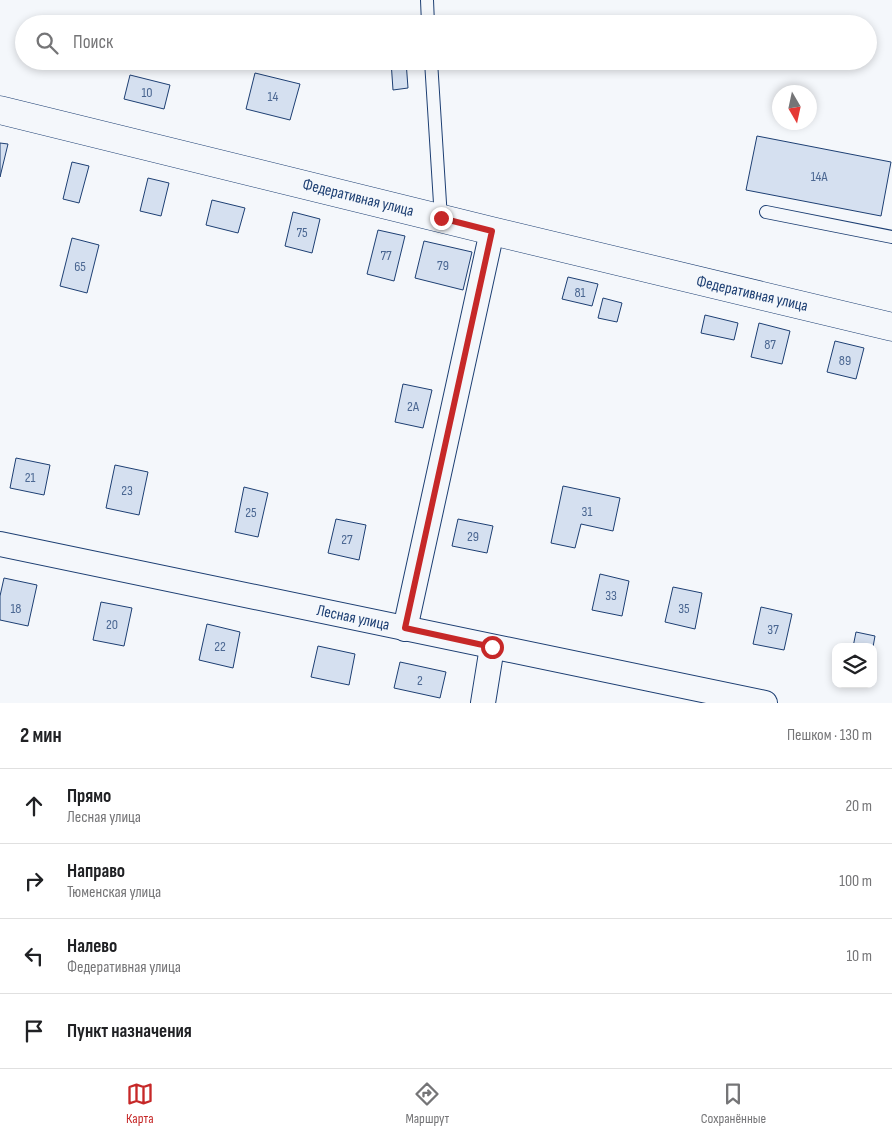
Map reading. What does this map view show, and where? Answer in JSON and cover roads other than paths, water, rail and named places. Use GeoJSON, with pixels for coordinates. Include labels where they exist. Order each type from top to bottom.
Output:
{"type":"FeatureCollection","features":[{"type":"Feature","properties":{"kind":"street","name":"Федеративная улица"},"geometry":{"type":"LineString","coordinates":[[0,110],[892,327]]}},
{"type":"Feature","properties":{"kind":"street"},"geometry":{"type":"LineString","coordinates":[[405,628],[492,231]]}},
{"type":"Feature","properties":{"kind":"street","name":"Лесная улица"},"geometry":{"type":"LineString","coordinates":[[0,544],[765,703]]}},
{"type":"Feature","properties":{"kind":"street"},"geometry":{"type":"LineString","coordinates":[[483,703],[492,647]]}},
{"type":"Feature","properties":{"kind":"lane"},"geometry":{"type":"LineString","coordinates":[[427,0],[428,15]]}},
{"type":"Feature","properties":{"kind":"lane"},"geometry":{"type":"LineString","coordinates":[[432,70],[441,218]]}},
{"type":"Feature","properties":{"kind":"lane"},"geometry":{"type":"LineString","coordinates":[[766,212],[892,237]]}}]}
